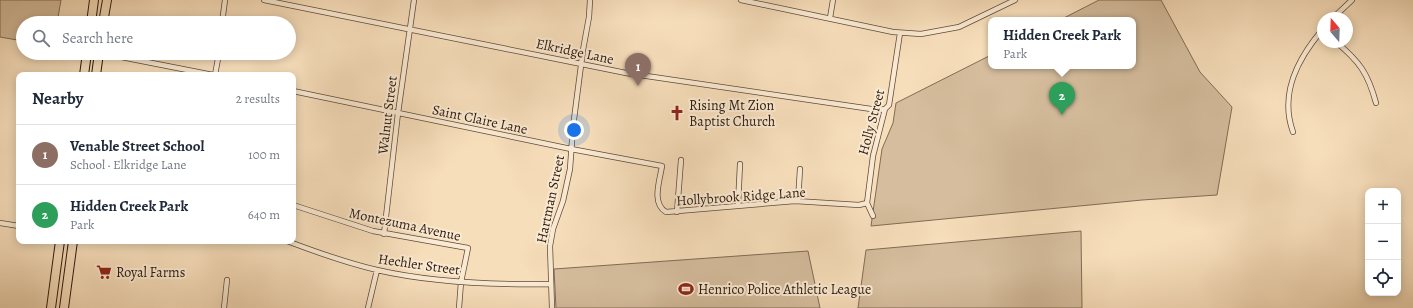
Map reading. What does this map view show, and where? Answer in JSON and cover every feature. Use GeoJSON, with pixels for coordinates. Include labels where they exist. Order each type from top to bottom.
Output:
{"type":"FeatureCollection","features":[{"type":"Feature","properties":{"kind":"highway"},"geometry":{"type":"LineString","coordinates":[[92,16],[94,0]]}},
{"type":"Feature","properties":{"kind":"highway"},"geometry":{"type":"LineString","coordinates":[[105,16],[107,0]]}},
{"type":"Feature","properties":{"kind":"highway"},"geometry":{"type":"LineString","coordinates":[[84,72],[86,60]]}},
{"type":"Feature","properties":{"kind":"highway"},"geometry":{"type":"LineString","coordinates":[[97,72],[99,60]]}},
{"type":"Feature","properties":{"kind":"highway"},"geometry":{"type":"LineString","coordinates":[[51,308],[60,244]]}},
{"type":"Feature","properties":{"kind":"highway"},"geometry":{"type":"LineString","coordinates":[[64,308],[73,244]]}},
{"type":"Feature","properties":{"kind":"street"},"geometry":{"type":"LineString","coordinates":[[223,16],[225,0]]}},
{"type":"Feature","properties":{"kind":"street","name":"Elkridge Lane"},"geometry":{"type":"LineString","coordinates":[[264,0],[648,76],[878,110],[885,109]]}},
{"type":"Feature","properties":{"kind":"street","name":"Walnut Street"},"geometry":{"type":"LineString","coordinates":[[384,234],[398,113],[414,0]]}},
{"type":"Feature","properties":{"kind":"street","name":"Hartman Street"},"geometry":{"type":"LineString","coordinates":[[552,308],[551,236],[564,201],[590,0]]}},
{"type":"Feature","properties":{"kind":"street"},"geometry":{"type":"LineString","coordinates":[[741,0],[900,33],[921,34],[949,30],[969,23],[1015,0]]}},
{"type":"Feature","properties":{"kind":"street"},"geometry":{"type":"LineString","coordinates":[[830,18],[833,0]]}},
{"type":"Feature","properties":{"kind":"street"},"geometry":{"type":"LineString","coordinates":[[1339,12],[1352,0]]}},
{"type":"Feature","properties":{"kind":"street","name":"Holly Street"},"geometry":{"type":"LineString","coordinates":[[867,203],[873,156],[885,109],[889,104],[900,33]]}},
{"type":"Feature","properties":{"kind":"street"},"geometry":{"type":"LineString","coordinates":[[1293,132],[1289,120],[1288,105],[1290,86],[1299,62],[1317,38]]}},
{"type":"Feature","properties":{"kind":"street"},"geometry":{"type":"LineString","coordinates":[[1343,48],[1353,56],[1363,68],[1376,103]]}},
{"type":"Feature","properties":{"kind":"street"},"geometry":{"type":"LineString","coordinates":[[136,60],[198,72]]}},
{"type":"Feature","properties":{"kind":"street"},"geometry":{"type":"LineString","coordinates":[[215,72],[217,60]]}},
{"type":"Feature","properties":{"kind":"street","name":"Saint Claire Lane"},"geometry":{"type":"LineString","coordinates":[[296,93],[571,149],[662,166]]}},
{"type":"Feature","properties":{"kind":"street"},"geometry":{"type":"LineString","coordinates":[[677,212],[681,160]]}},
{"type":"Feature","properties":{"kind":"street"},"geometry":{"type":"LineString","coordinates":[[738,205],[740,164]]}},
{"type":"Feature","properties":{"kind":"street","name":"Hollybrook Ridge Lane"},"geometry":{"type":"LineString","coordinates":[[662,166],[658,197],[659,204],[666,212],[798,201],[858,205],[867,203]]}},
{"type":"Feature","properties":{"kind":"street"},"geometry":{"type":"LineString","coordinates":[[798,201],[800,169]]}},
{"type":"Feature","properties":{"kind":"street"},"geometry":{"type":"LineString","coordinates":[[867,203],[873,216]]}},
{"type":"Feature","properties":{"kind":"street","name":"Montezuma Avenue"},"geometry":{"type":"LineString","coordinates":[[296,206],[310,212],[384,234],[468,248],[461,282]]}},
{"type":"Feature","properties":{"kind":"street"},"geometry":{"type":"LineString","coordinates":[[0,223],[16,226]]}},
{"type":"Feature","properties":{"kind":"street","name":"Hechler Street"},"geometry":{"type":"LineString","coordinates":[[296,244],[378,270],[461,282],[514,285],[551,284]]}},
{"type":"Feature","properties":{"kind":"street"},"geometry":{"type":"LineString","coordinates":[[368,308],[378,270]]}},
{"type":"Feature","properties":{"kind":"street"},"geometry":{"type":"LineString","coordinates":[[224,308],[227,280]]}},
{"type":"Feature","properties":{"kind":"street"},"geometry":{"type":"LineString","coordinates":[[459,308],[461,282]]}},
{"type":"Feature","properties":{"kind":"shaded area"},"geometry":{"type":"Polygon","coordinates":[[[0,0],[61,0],[58,16],[16,16],[16,40],[0,37],[0,0]]]}},
{"type":"Feature","properties":{"kind":"shaded area"},"geometry":{"type":"Polygon","coordinates":[[[1099,0],[1161,0],[1200,72],[1232,107],[1217,195],[1142,200],[871,226],[882,149],[893,123],[896,103],[988,57],[988,69],[1136,69],[1136,17],[1066,17],[1099,0]]]}},
{"type":"Feature","properties":{"kind":"shaded area"},"geometry":{"type":"Polygon","coordinates":[[[1081,231],[1082,308],[858,308],[866,250],[1081,231]]]}},
{"type":"Feature","properties":{"kind":"shaded area","name":"Henrico Police Athletic League"},"geometry":{"type":"Polygon","coordinates":[[[808,251],[820,308],[556,308],[554,269],[808,251]]]}},
{"type":"Feature","properties":{"kind":"place","name":"Venable Street School"},"geometry":{"type":"Point","coordinates":[638,86]}},
{"type":"Feature","properties":{"kind":"place","name":"Rising Mt Zion Baptist Church"},"geometry":{"type":"Point","coordinates":[677,113]}},
{"type":"Feature","properties":{"kind":"place","name":"Hidden Creek Park"},"geometry":{"type":"Point","coordinates":[1062,115]}},
{"type":"Feature","properties":{"kind":"place","name":"Royal Farms"},"geometry":{"type":"Point","coordinates":[104,272]}},
{"type":"Feature","properties":{"kind":"place","name":"Henrico Police Athletic League"},"geometry":{"type":"Point","coordinates":[686,289]}}]}
